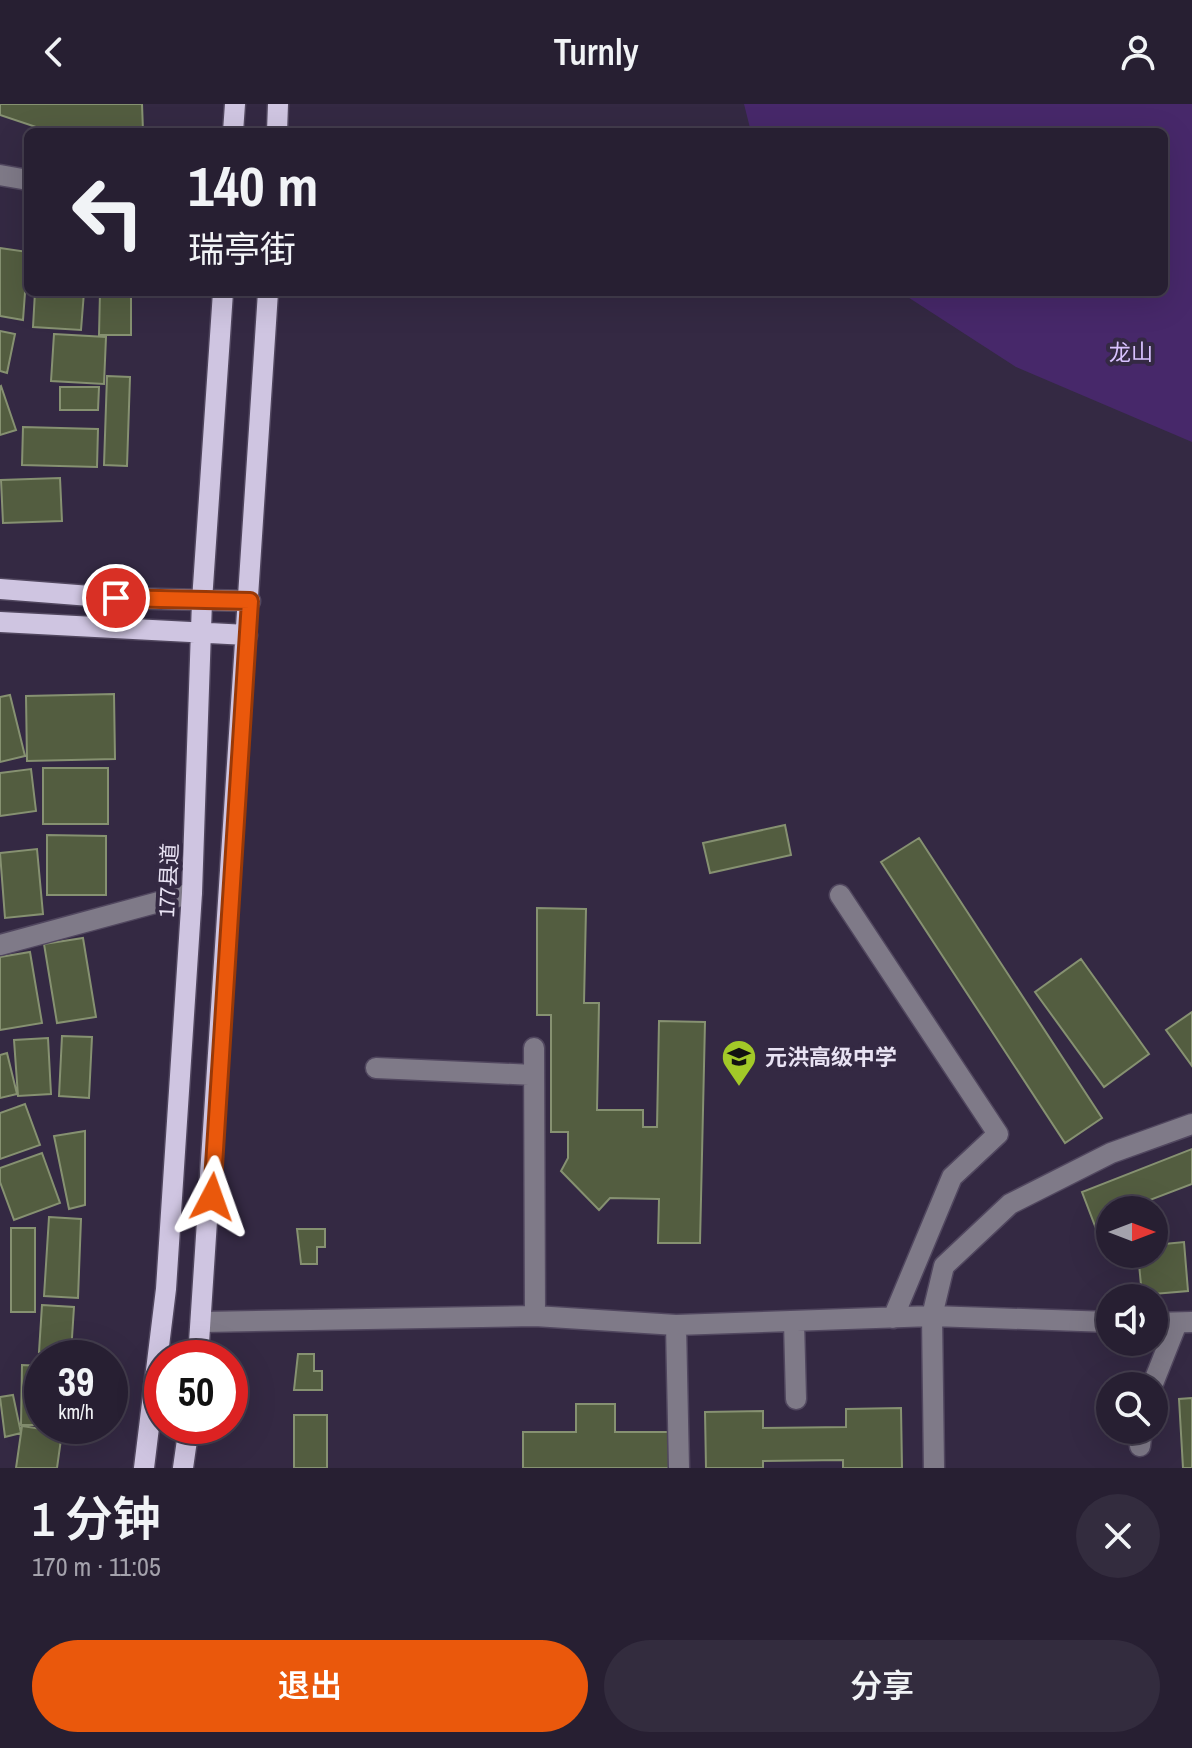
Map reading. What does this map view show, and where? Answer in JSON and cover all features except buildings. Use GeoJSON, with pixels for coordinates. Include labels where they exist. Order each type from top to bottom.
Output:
{"type":"FeatureCollection","features":[{"type":"Feature","properties":{"kind":"main road"},"geometry":{"type":"LineString","coordinates":[[233,128],[235,104]]}},
{"type":"Feature","properties":{"kind":"main road"},"geometry":{"type":"LineString","coordinates":[[277,128],[278,104]]}},
{"type":"Feature","properties":{"kind":"main road","name":"177县道"},"geometry":{"type":"LineString","coordinates":[[144,1468],[166,1289],[192,893],[202,601],[223,296]]}},
{"type":"Feature","properties":{"kind":"main road"},"geometry":{"type":"LineString","coordinates":[[201,1340],[268,296]]}},
{"type":"Feature","properties":{"kind":"main road"},"geometry":{"type":"LineString","coordinates":[[0,589],[250,601]]}},
{"type":"Feature","properties":{"kind":"main road"},"geometry":{"type":"LineString","coordinates":[[0,622],[247,635]]}},
{"type":"Feature","properties":{"kind":"main road"},"geometry":{"type":"LineString","coordinates":[[183,1468],[186,1444]]}},
{"type":"Feature","properties":{"kind":"street"},"geometry":{"type":"LineString","coordinates":[[0,175],[24,179]]}},
{"type":"Feature","properties":{"kind":"street"},"geometry":{"type":"LineString","coordinates":[[0,945],[192,893]]}},
{"type":"Feature","properties":{"kind":"street"},"geometry":{"type":"LineString","coordinates":[[840,895],[998,1134],[952,1177],[893,1318]]}},
{"type":"Feature","properties":{"kind":"street"},"geometry":{"type":"LineString","coordinates":[[534,1048],[535,1316]]}},
{"type":"Feature","properties":{"kind":"street"},"geometry":{"type":"LineString","coordinates":[[376,1068],[534,1075]]}},
{"type":"Feature","properties":{"kind":"street"},"geometry":{"type":"LineString","coordinates":[[934,1468],[932,1316],[944,1266],[1010,1204],[1111,1153],[1192,1124]]}},
{"type":"Feature","properties":{"kind":"street"},"geometry":{"type":"LineString","coordinates":[[204,1322],[535,1316],[676,1325],[932,1316],[1096,1322]]}},
{"type":"Feature","properties":{"kind":"street"},"geometry":{"type":"LineString","coordinates":[[794,1322],[796,1399]]}},
{"type":"Feature","properties":{"kind":"street"},"geometry":{"type":"LineString","coordinates":[[1159,1372],[1184,1322]]}},
{"type":"Feature","properties":{"kind":"street"},"geometry":{"type":"LineString","coordinates":[[676,1325],[679,1468]]}},
{"type":"Feature","properties":{"kind":"green space","name":"龙山"},"geometry":{"type":"Polygon","coordinates":[[[744,104],[1192,104],[1192,442],[1016,367],[906,296],[1168,296],[1168,128],[750,128],[744,104]]]}},
{"type":"Feature","properties":{"kind":"place","name":"元洪高级中学"},"geometry":{"type":"Point","coordinates":[739,1088]}},
{"type":"Feature","properties":{"kind":"route"},"geometry":{"type":"LineString","coordinates":[[116,598],[250,601],[212,1197]]}}]}
